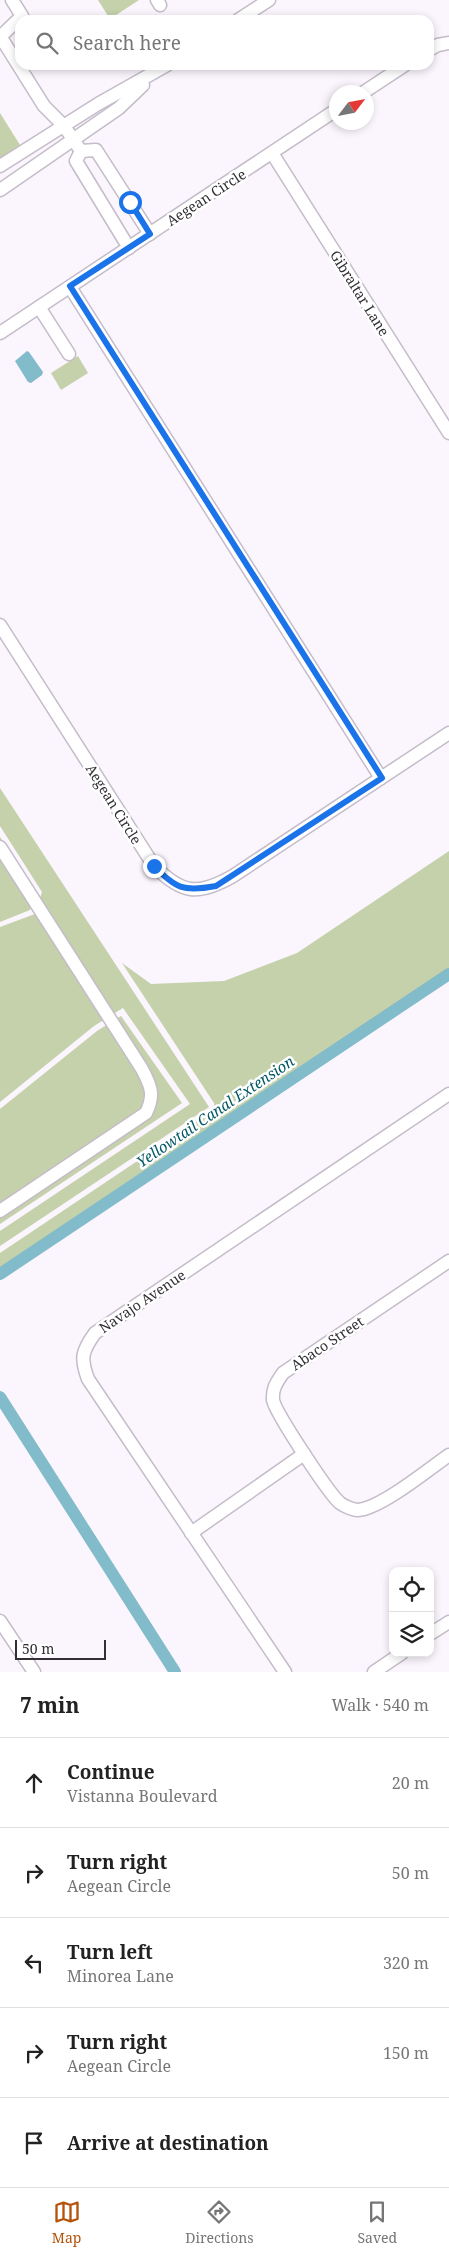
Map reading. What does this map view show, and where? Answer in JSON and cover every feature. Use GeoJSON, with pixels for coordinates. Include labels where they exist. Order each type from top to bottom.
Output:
{"type":"FeatureCollection","features":[{"type":"Feature","properties":{"kind":"street"},"geometry":{"type":"LineString","coordinates":[[12,0],[21,15]]}},
{"type":"Feature","properties":{"kind":"street"},"geometry":{"type":"LineString","coordinates":[[246,15],[269,0]]}},
{"type":"Feature","properties":{"kind":"street"},"geometry":{"type":"LineString","coordinates":[[15,23],[0,37],[15,61]]}},
{"type":"Feature","properties":{"kind":"street"},"geometry":{"type":"LineString","coordinates":[[434,47],[449,43]]}},
{"type":"Feature","properties":{"kind":"street"},"geometry":{"type":"LineString","coordinates":[[21,70],[44,106],[64,126],[78,145],[96,150],[150,234]]}},
{"type":"Feature","properties":{"kind":"street"},"geometry":{"type":"LineString","coordinates":[[0,166],[160,70]]}},
{"type":"Feature","properties":{"kind":"street"},"geometry":{"type":"LineString","coordinates":[[374,85],[397,70]]}},
{"type":"Feature","properties":{"kind":"street"},"geometry":{"type":"LineString","coordinates":[[0,190],[78,145],[155,73]]}},
{"type":"Feature","properties":{"kind":"street","name":"Aegean Circle"},"geometry":{"type":"LineString","coordinates":[[0,333],[329,115]]}},
{"type":"Feature","properties":{"kind":"street"},"geometry":{"type":"LineString","coordinates":[[78,145],[76,161],[129,248]]}},
{"type":"Feature","properties":{"kind":"street","name":"Gibraltar Lane"},"geometry":{"type":"LineString","coordinates":[[272,153],[449,433]]}},
{"type":"Feature","properties":{"kind":"street"},"geometry":{"type":"LineString","coordinates":[[70,286],[382,778]]}},
{"type":"Feature","properties":{"kind":"street"},"geometry":{"type":"LineString","coordinates":[[39,307],[69,354]]}},
{"type":"Feature","properties":{"kind":"street","name":"Aegean Circle"},"geometry":{"type":"LineString","coordinates":[[0,625],[154,866],[165,878],[182,888],[200,889],[216,886],[449,733]]}},
{"type":"Feature","properties":{"kind":"street"},"geometry":{"type":"LineString","coordinates":[[0,847],[142,1069],[150,1084],[152,1102],[146,1113],[0,1211]]}},
{"type":"Feature","properties":{"kind":"street","name":"Navajo Avenue"},"geometry":{"type":"LineString","coordinates":[[285,1672],[88,1379],[82,1365],[84,1348],[95,1333],[449,1094]]}},
{"type":"Feature","properties":{"kind":"street","name":"Abaco Street"},"geometry":{"type":"LineString","coordinates":[[449,1261],[283,1372],[274,1385],[273,1401],[304,1454],[340,1503],[356,1510],[372,1506],[384,1499],[449,1455]]}},
{"type":"Feature","properties":{"kind":"street"},"geometry":{"type":"LineString","coordinates":[[191,1532],[304,1454]]}},
{"type":"Feature","properties":{"kind":"street"},"geometry":{"type":"LineString","coordinates":[[0,1621],[34,1672]]}},
{"type":"Feature","properties":{"kind":"street"},"geometry":{"type":"LineString","coordinates":[[434,1631],[449,1622]]}},
{"type":"Feature","properties":{"kind":"street"},"geometry":{"type":"LineString","coordinates":[[374,1672],[396,1657]]}},
{"type":"Feature","properties":{"kind":"green space"},"geometry":{"type":"Polygon","coordinates":[[[98,0],[139,0],[116,15],[107,15],[98,0]]]}},
{"type":"Feature","properties":{"kind":"green space"},"geometry":{"type":"Polygon","coordinates":[[[0,113],[20,145],[0,159],[0,113]]]}},
{"type":"Feature","properties":{"kind":"green space"},"geometry":{"type":"Polygon","coordinates":[[[78,356],[88,373],[61,390],[51,373],[78,356]]]}},
{"type":"Feature","properties":{"kind":"green space"},"geometry":{"type":"Polygon","coordinates":[[[0,788],[209,1107],[0,1246],[0,1231],[190,1104],[123,1008],[94,1026],[0,1102],[0,927],[35,914],[42,892],[0,826],[0,788]]]}},
{"type":"Feature","properties":{"kind":"green space"},"geometry":{"type":"Polygon","coordinates":[[[0,837],[35,893],[30,910],[0,922],[0,837]]]}},
{"type":"Feature","properties":{"kind":"green space"},"geometry":{"type":"Polygon","coordinates":[[[449,851],[449,979],[0,1280],[0,1253],[215,1109],[214,1103],[122,963],[151,984],[224,981],[297,953],[449,851]]]}},
{"type":"Feature","properties":{"kind":"green space"},"geometry":{"type":"Polygon","coordinates":[[[121,1016],[182,1103],[0,1224],[0,1109],[97,1031],[121,1016]]]}},
{"type":"Feature","properties":{"kind":"water"},"geometry":{"type":"Polygon","coordinates":[[[27,351],[43,372],[42,375],[31,383],[28,382],[15,361],[27,351]]]}},
{"type":"Feature","properties":{"kind":"waterway","name":"Yellowtail Canal Extension"},"geometry":{"type":"LineString","coordinates":[[0,1274],[449,974]]}},
{"type":"Feature","properties":{"kind":"waterway"},"geometry":{"type":"LineString","coordinates":[[0,1397],[175,1672]]}},
{"type":"Feature","properties":{"kind":"route"},"geometry":{"type":"LineString","coordinates":[[130,202],[150,234],[70,286],[382,778],[216,886],[200,889],[182,888],[165,878],[154,866]]}}]}
